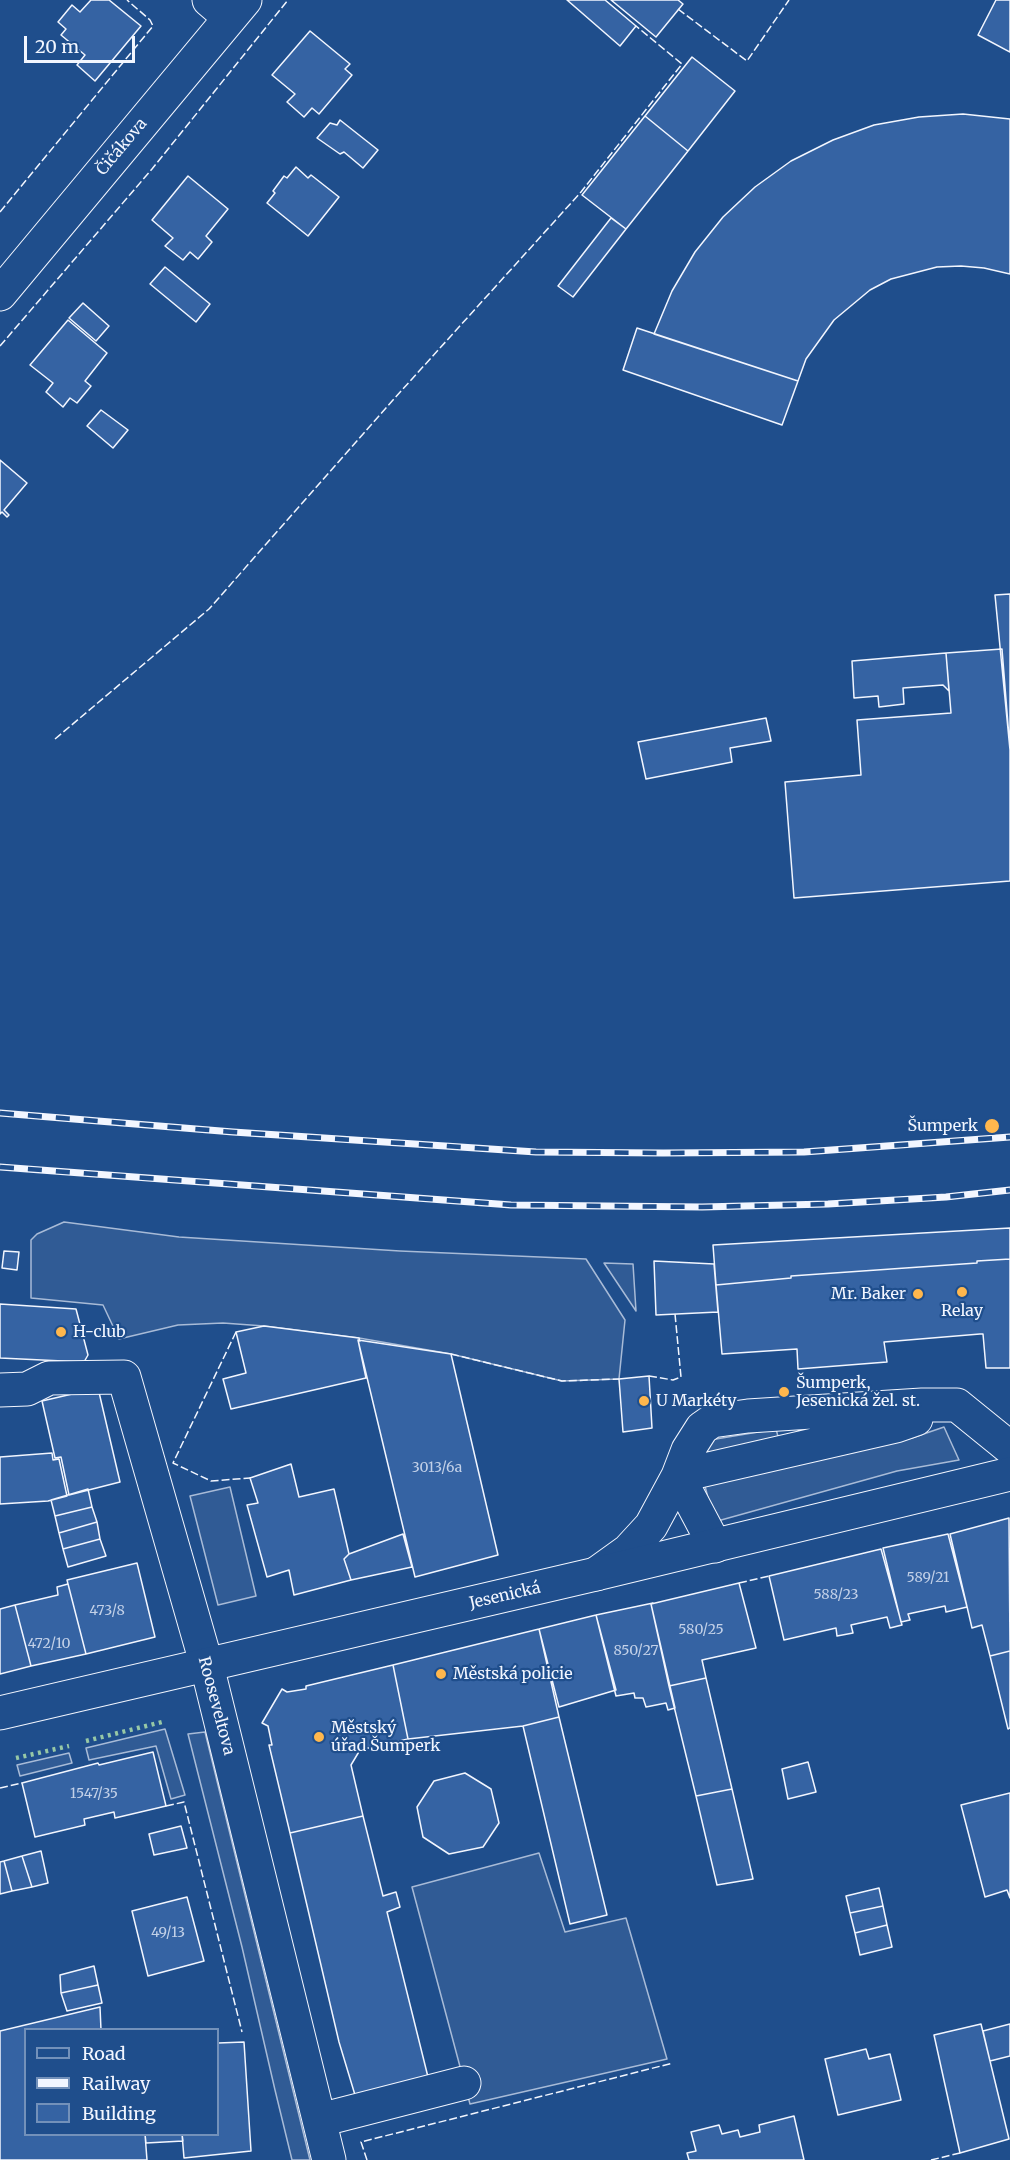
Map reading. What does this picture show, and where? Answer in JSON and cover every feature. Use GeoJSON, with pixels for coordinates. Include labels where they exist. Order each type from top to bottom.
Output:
{"type":"FeatureCollection","features":[{"type":"Feature","properties":{"kind":"street","name":"Čičákova"},"geometry":{"type":"LineString","coordinates":[[0,294],[228,6]]}},
{"type":"Feature","properties":{"kind":"street","name":"Rooseveltova"},"geometry":{"type":"LineString","coordinates":[[9,1393],[49,1378],[124,1377],[207,1666],[329,2160]]}},
{"type":"Feature","properties":{"kind":"street"},"geometry":{"type":"LineString","coordinates":[[596,1574],[628,1551],[651,1527],[678,1476],[688,1450],[702,1428],[712,1421],[748,1416],[957,1405],[1010,1448]]}},
{"type":"Feature","properties":{"kind":"street"},"geometry":{"type":"LineString","coordinates":[[678,1476],[896,1426],[957,1405]]}},
{"type":"Feature","properties":{"kind":"street","name":"Jesenická"},"geometry":{"type":"LineString","coordinates":[[0,1713],[715,1546],[1010,1474]]}},
{"type":"Feature","properties":{"kind":"street"},"geometry":{"type":"LineString","coordinates":[[678,1476],[715,1546]]}},
{"type":"Feature","properties":{"kind":"street"},"geometry":{"type":"LineString","coordinates":[[320,2120],[464,2083]]}},
{"type":"Feature","properties":{"kind":"shaded area"},"geometry":{"type":"Polygon","coordinates":[[[64,1222],[179,1237],[400,1251],[586,1259],[625,1320],[619,1379],[562,1381],[451,1354],[359,1338],[264,1326],[223,1323],[178,1325],[119,1339],[103,1305],[31,1298],[31,1240],[37,1234],[64,1222]]]}},
{"type":"Feature","properties":{"kind":"shaded area"},"geometry":{"type":"Polygon","coordinates":[[[604,1263],[633,1264],[636,1311],[604,1263]]]}},
{"type":"Feature","properties":{"kind":"shaded area"},"geometry":{"type":"Polygon","coordinates":[[[944,1427],[959,1460],[897,1471],[714,1522],[705,1486],[912,1438],[944,1427]]]}},
{"type":"Feature","properties":{"kind":"shaded area"},"geometry":{"type":"Polygon","coordinates":[[[776,1429],[780,1444],[703,1463],[710,1440],[776,1429]]]}},
{"type":"Feature","properties":{"kind":"shaded area"},"geometry":{"type":"Polygon","coordinates":[[[230,1487],[256,1596],[218,1605],[190,1496],[230,1487]]]}},
{"type":"Feature","properties":{"kind":"shaded area"},"geometry":{"type":"Polygon","coordinates":[[[165,1729],[185,1795],[171,1799],[156,1746],[89,1760],[86,1748],[165,1729]]]}},
{"type":"Feature","properties":{"kind":"shaded area"},"geometry":{"type":"Polygon","coordinates":[[[205,1732],[310,2160],[292,2160],[242,1947],[188,1734],[205,1732]]]}},
{"type":"Feature","properties":{"kind":"shaded area"},"geometry":{"type":"Polygon","coordinates":[[[69,1753],[72,1763],[20,1776],[17,1765],[69,1753]]]}},
{"type":"Feature","properties":{"kind":"shaded area"},"geometry":{"type":"Polygon","coordinates":[[[539,1853],[565,1932],[626,1918],[667,2059],[470,2104],[412,1887],[539,1853]]]}},
{"type":"Feature","properties":{"kind":"building"},"geometry":{"type":"Polygon","coordinates":[[[91,0],[109,0],[141,26],[95,81],[77,65],[85,55],[61,35],[66,29],[58,22],[72,5],[80,12],[91,0]]]}},
{"type":"Feature","properties":{"kind":"building"},"geometry":{"type":"Polygon","coordinates":[[[567,0],[605,0],[636,26],[620,46],[567,0]]]}},
{"type":"Feature","properties":{"kind":"building"},"geometry":{"type":"Polygon","coordinates":[[[611,0],[678,0],[683,4],[656,37],[611,0]]]}},
{"type":"Feature","properties":{"kind":"building"},"geometry":{"type":"Polygon","coordinates":[[[996,0],[1010,0],[1010,52],[978,35],[996,0]]]}},
{"type":"Feature","properties":{"kind":"building"},"geometry":{"type":"Polygon","coordinates":[[[310,31],[350,64],[345,69],[352,75],[319,114],[312,108],[304,117],[287,102],[295,94],[272,75],[310,31]]]}},
{"type":"Feature","properties":{"kind":"building"},"geometry":{"type":"Polygon","coordinates":[[[692,57],[735,91],[688,151],[645,116],[692,57]]]}},
{"type":"Feature","properties":{"kind":"building"},"geometry":{"type":"Polygon","coordinates":[[[963,114],[1010,119],[1010,274],[984,268],[937,267],[891,279],[870,290],[834,320],[806,359],[798,381],[654,334],[672,291],[695,252],[723,217],[755,187],[791,161],[833,140],[874,125],[919,117],[963,114]]]}},
{"type":"Feature","properties":{"kind":"building"},"geometry":{"type":"Polygon","coordinates":[[[645,116],[688,151],[626,229],[582,195],[645,116]]]}},
{"type":"Feature","properties":{"kind":"building"},"geometry":{"type":"Polygon","coordinates":[[[340,120],[378,150],[363,168],[344,152],[340,154],[317,138],[330,123],[337,125],[340,120]]]}},
{"type":"Feature","properties":{"kind":"building"},"geometry":{"type":"Polygon","coordinates":[[[296,167],[308,178],[311,175],[339,197],[308,236],[267,203],[284,176],[287,178],[296,167]]]}},
{"type":"Feature","properties":{"kind":"building"},"geometry":{"type":"Polygon","coordinates":[[[188,176],[228,209],[206,236],[212,242],[198,259],[190,252],[183,260],[165,246],[173,238],[152,220],[188,176]]]}},
{"type":"Feature","properties":{"kind":"building"},"geometry":{"type":"Polygon","coordinates":[[[611,218],[626,229],[573,297],[558,286],[611,218]]]}},
{"type":"Feature","properties":{"kind":"building"},"geometry":{"type":"Polygon","coordinates":[[[165,267],[210,304],[196,322],[150,284],[165,267]]]}},
{"type":"Feature","properties":{"kind":"building"},"geometry":{"type":"Polygon","coordinates":[[[83,303],[109,326],[96,341],[69,318],[83,303]]]}},
{"type":"Feature","properties":{"kind":"building"},"geometry":{"type":"Polygon","coordinates":[[[68,320],[107,353],[85,381],[91,386],[77,403],[70,398],[63,407],[46,392],[53,383],[30,365],[68,320]]]}},
{"type":"Feature","properties":{"kind":"building"},"geometry":{"type":"Polygon","coordinates":[[[637,328],[798,381],[782,425],[623,370],[637,328]]]}},
{"type":"Feature","properties":{"kind":"building"},"geometry":{"type":"Polygon","coordinates":[[[101,410],[128,430],[113,448],[87,426],[101,410]]]}},
{"type":"Feature","properties":{"kind":"building"},"geometry":{"type":"Polygon","coordinates":[[[0,460],[27,483],[4,510],[9,515],[7,517],[2,512],[0,514],[0,460]]]}},
{"type":"Feature","properties":{"kind":"building"},"geometry":{"type":"Polygon","coordinates":[[[1010,594],[1010,750],[995,595],[1010,594]]]}},
{"type":"Feature","properties":{"kind":"building"},"geometry":{"type":"Polygon","coordinates":[[[1002,649],[1010,750],[1010,881],[794,898],[785,782],[861,775],[857,720],[951,713],[946,653],[1002,649]]]}},
{"type":"Feature","properties":{"kind":"building"},"geometry":{"type":"Polygon","coordinates":[[[946,653],[949,691],[943,685],[903,688],[904,704],[879,707],[878,696],[854,698],[852,661],[946,653]]]}},
{"type":"Feature","properties":{"kind":"building"},"geometry":{"type":"Polygon","coordinates":[[[766,718],[771,741],[730,748],[732,762],[646,779],[638,742],[766,718]]]}},
{"type":"Feature","properties":{"kind":"building"},"geometry":{"type":"Polygon","coordinates":[[[1010,1228],[1010,1259],[791,1276],[791,1278],[716,1285],[713,1245],[1010,1228]]]}},
{"type":"Feature","properties":{"kind":"building"},"geometry":{"type":"Polygon","coordinates":[[[4,1251],[19,1252],[17,1270],[2,1268],[4,1251]]]}},
{"type":"Feature","properties":{"kind":"building"},"geometry":{"type":"Polygon","coordinates":[[[1010,1259],[1010,1368],[986,1368],[983,1334],[884,1342],[887,1362],[798,1369],[797,1349],[722,1354],[716,1285],[791,1278],[791,1276],[1010,1259]]]}},
{"type":"Feature","properties":{"kind":"building"},"geometry":{"type":"Polygon","coordinates":[[[654,1261],[714,1264],[718,1312],[656,1315],[654,1261]]]}},
{"type":"Feature","properties":{"kind":"building"},"geometry":{"type":"Polygon","coordinates":[[[0,1304],[76,1309],[88,1355],[84,1362],[0,1358],[0,1304]]]}},
{"type":"Feature","properties":{"kind":"building"},"geometry":{"type":"Polygon","coordinates":[[[264,1326],[359,1338],[366,1378],[231,1409],[223,1379],[246,1373],[236,1332],[264,1326]]]}},
{"type":"Feature","properties":{"kind":"building"},"geometry":{"type":"Polygon","coordinates":[[[358,1340],[451,1354],[498,1555],[415,1577],[358,1340]]]}},
{"type":"Feature","properties":{"kind":"building"},"geometry":{"type":"Polygon","coordinates":[[[649,1376],[652,1428],[623,1432],[619,1379],[649,1376]]]}},
{"type":"Feature","properties":{"kind":"building"},"geometry":{"type":"Polygon","coordinates":[[[98,1388],[120,1482],[69,1495],[61,1457],[55,1458],[42,1401],[98,1388]]]}},
{"type":"Feature","properties":{"kind":"building"},"geometry":{"type":"Polygon","coordinates":[[[52,1453],[53,1460],[59,1459],[67,1496],[48,1501],[0,1504],[0,1457],[52,1453]]]}},
{"type":"Feature","properties":{"kind":"building"},"geometry":{"type":"Polygon","coordinates":[[[291,1464],[299,1497],[334,1489],[349,1554],[344,1559],[351,1580],[294,1595],[289,1570],[267,1577],[247,1505],[258,1503],[250,1478],[291,1464]]]}},
{"type":"Feature","properties":{"kind":"building"},"geometry":{"type":"Polygon","coordinates":[[[88,1489],[92,1507],[55,1516],[51,1500],[88,1489]]]}},
{"type":"Feature","properties":{"kind":"building"},"geometry":{"type":"Polygon","coordinates":[[[92,1507],[97,1522],[59,1533],[55,1516],[92,1507]]]}},
{"type":"Feature","properties":{"kind":"building"},"geometry":{"type":"Polygon","coordinates":[[[1009,1518],[1010,1651],[990,1656],[982,1625],[972,1628],[950,1534],[1009,1518]]]}},
{"type":"Feature","properties":{"kind":"building"},"geometry":{"type":"Polygon","coordinates":[[[97,1522],[100,1539],[63,1549],[59,1533],[97,1522]]]}},
{"type":"Feature","properties":{"kind":"building"},"geometry":{"type":"Polygon","coordinates":[[[403,1534],[412,1567],[351,1580],[344,1559],[349,1554],[403,1534]]]}},
{"type":"Feature","properties":{"kind":"building"},"geometry":{"type":"Polygon","coordinates":[[[948,1534],[967,1607],[946,1612],[945,1606],[908,1614],[910,1620],[901,1622],[883,1548],[948,1534]]]}},
{"type":"Feature","properties":{"kind":"building"},"geometry":{"type":"Polygon","coordinates":[[[100,1539],[106,1556],[68,1567],[63,1549],[100,1539]]]}},
{"type":"Feature","properties":{"kind":"building"},"geometry":{"type":"Polygon","coordinates":[[[881,1549],[902,1625],[890,1628],[887,1617],[851,1625],[853,1633],[837,1636],[836,1628],[784,1640],[769,1576],[881,1549]]]}},
{"type":"Feature","properties":{"kind":"building"},"geometry":{"type":"Polygon","coordinates":[[[137,1563],[155,1637],[86,1654],[67,1580],[137,1563]]]}},
{"type":"Feature","properties":{"kind":"building"},"geometry":{"type":"Polygon","coordinates":[[[739,1583],[756,1648],[702,1660],[706,1678],[669,1686],[651,1604],[739,1583]]]}},
{"type":"Feature","properties":{"kind":"building"},"geometry":{"type":"Polygon","coordinates":[[[68,1584],[86,1654],[31,1666],[15,1605],[58,1595],[57,1587],[68,1584]]]}},
{"type":"Feature","properties":{"kind":"building"},"geometry":{"type":"Polygon","coordinates":[[[653,1603],[651,1604],[675,1708],[668,1710],[666,1703],[646,1707],[643,1698],[635,1698],[634,1693],[616,1696],[596,1615],[653,1603]]]}},
{"type":"Feature","properties":{"kind":"building"},"geometry":{"type":"Polygon","coordinates":[[[15,1605],[31,1666],[0,1674],[0,1609],[15,1605]]]}},
{"type":"Feature","properties":{"kind":"building"},"geometry":{"type":"Polygon","coordinates":[[[596,1615],[616,1690],[559,1707],[539,1629],[596,1615]]]}},
{"type":"Feature","properties":{"kind":"building"},"geometry":{"type":"Polygon","coordinates":[[[539,1629],[559,1717],[523,1726],[408,1739],[393,1665],[539,1629]]]}},
{"type":"Feature","properties":{"kind":"building"},"geometry":{"type":"Polygon","coordinates":[[[1010,1651],[1010,1728],[1008,1729],[990,1656],[1010,1651]]]}},
{"type":"Feature","properties":{"kind":"building"},"geometry":{"type":"Polygon","coordinates":[[[393,1665],[408,1739],[360,1750],[351,1765],[363,1816],[290,1833],[269,1745],[272,1745],[268,1726],[262,1723],[282,1689],[287,1692],[306,1689],[306,1686],[393,1665]]]}},
{"type":"Feature","properties":{"kind":"building"},"geometry":{"type":"Polygon","coordinates":[[[706,1678],[732,1789],[696,1796],[669,1686],[706,1678]]]}},
{"type":"Feature","properties":{"kind":"building"},"geometry":{"type":"Polygon","coordinates":[[[559,1717],[607,1915],[570,1924],[523,1726],[559,1717]]]}},
{"type":"Feature","properties":{"kind":"building"},"geometry":{"type":"Polygon","coordinates":[[[153,1752],[166,1806],[115,1818],[114,1812],[84,1819],[85,1825],[35,1837],[22,1783],[98,1763],[99,1765],[153,1752]]]}},
{"type":"Feature","properties":{"kind":"building"},"geometry":{"type":"Polygon","coordinates":[[[808,1762],[816,1792],[788,1799],[782,1769],[808,1762]]]}},
{"type":"Feature","properties":{"kind":"building"},"geometry":{"type":"Polygon","coordinates":[[[465,1773],[491,1789],[499,1823],[483,1847],[449,1854],[423,1837],[417,1807],[434,1781],[465,1773]]]}},
{"type":"Feature","properties":{"kind":"building"},"geometry":{"type":"Polygon","coordinates":[[[732,1789],[753,1879],[717,1885],[696,1796],[732,1789]]]}},
{"type":"Feature","properties":{"kind":"building"},"geometry":{"type":"Polygon","coordinates":[[[1010,1793],[1010,1898],[1007,1890],[985,1897],[961,1805],[1010,1793]]]}},
{"type":"Feature","properties":{"kind":"building"},"geometry":{"type":"Polygon","coordinates":[[[363,1816],[383,1896],[396,1892],[400,1907],[387,1912],[428,2077],[355,2095],[339,2042],[290,1833],[363,1816]]]}},
{"type":"Feature","properties":{"kind":"building"},"geometry":{"type":"Polygon","coordinates":[[[181,1826],[187,1848],[154,1855],[149,1834],[181,1826]]]}},
{"type":"Feature","properties":{"kind":"building"},"geometry":{"type":"Polygon","coordinates":[[[41,1851],[48,1883],[32,1887],[22,1856],[41,1851]]]}},
{"type":"Feature","properties":{"kind":"building"},"geometry":{"type":"Polygon","coordinates":[[[22,1856],[32,1887],[12,1891],[4,1861],[22,1856]]]}},
{"type":"Feature","properties":{"kind":"building"},"geometry":{"type":"Polygon","coordinates":[[[4,1861],[12,1891],[0,1894],[0,1862],[4,1861]]]}},
{"type":"Feature","properties":{"kind":"building"},"geometry":{"type":"Polygon","coordinates":[[[879,1888],[883,1906],[850,1913],[846,1896],[879,1888]]]}},
{"type":"Feature","properties":{"kind":"building"},"geometry":{"type":"Polygon","coordinates":[[[187,1897],[204,1961],[148,1976],[132,1911],[187,1897]]]}},
{"type":"Feature","properties":{"kind":"building"},"geometry":{"type":"Polygon","coordinates":[[[883,1906],[887,1925],[855,1933],[850,1913],[883,1906]]]}},
{"type":"Feature","properties":{"kind":"building"},"geometry":{"type":"Polygon","coordinates":[[[887,1925],[892,1947],[860,1955],[855,1933],[887,1925]]]}},
{"type":"Feature","properties":{"kind":"building"},"geometry":{"type":"Polygon","coordinates":[[[94,1966],[98,1985],[61,1993],[60,1975],[94,1966]]]}},
{"type":"Feature","properties":{"kind":"building"},"geometry":{"type":"Polygon","coordinates":[[[98,1985],[102,2003],[67,2011],[61,1993],[98,1985]]]}},
{"type":"Feature","properties":{"kind":"building"},"geometry":{"type":"Polygon","coordinates":[[[100,2007],[101,2028],[24,2028],[24,2136],[145,2136],[147,2160],[0,2160],[0,2031],[100,2007]]]}},
{"type":"Feature","properties":{"kind":"building"},"geometry":{"type":"Polygon","coordinates":[[[981,2024],[1009,2139],[960,2153],[934,2035],[981,2024]]]}},
{"type":"Feature","properties":{"kind":"building"},"geometry":{"type":"Polygon","coordinates":[[[1010,2024],[1010,2056],[990,2061],[983,2031],[1010,2024]]]}},
{"type":"Feature","properties":{"kind":"building"},"geometry":{"type":"Polygon","coordinates":[[[244,2042],[251,2151],[184,2158],[182,2136],[219,2136],[219,2043],[244,2042]]]}},
{"type":"Feature","properties":{"kind":"building"},"geometry":{"type":"Polygon","coordinates":[[[866,2049],[869,2059],[890,2054],[901,2100],[838,2115],[825,2059],[866,2049]]]}},
{"type":"Feature","properties":{"kind":"building"},"geometry":{"type":"Polygon","coordinates":[[[794,2116],[804,2160],[689,2160],[687,2153],[696,2151],[691,2132],[719,2125],[722,2134],[738,2130],[740,2137],[760,2132],[759,2125],[794,2116]]]}},
{"type":"Feature","properties":{"kind":"building"},"geometry":{"type":"Polygon","coordinates":[[[145,2136],[182,2136],[183,2141],[146,2143],[145,2136]]]}},
{"type":"Feature","properties":{"kind":"railway"},"geometry":{"type":"LineString","coordinates":[[0,1113],[233,1132],[536,1152],[804,1152],[1010,1137]]}},
{"type":"Feature","properties":{"kind":"railway"},"geometry":{"type":"LineString","coordinates":[[0,1167],[511,1205],[702,1207],[828,1204],[946,1197],[1010,1190]]}},
{"type":"Feature","properties":{"kind":"hedge"},"geometry":{"type":"LineString","coordinates":[[86,1741],[162,1722]]}},
{"type":"Feature","properties":{"kind":"hedge"},"geometry":{"type":"LineString","coordinates":[[16,1758],[69,1746]]}},
{"type":"Feature","properties":{"kind":"fence"},"geometry":{"type":"LineString","coordinates":[[0,212],[153,26],[150,20],[127,0]]}},
{"type":"Feature","properties":{"kind":"fence"},"geometry":{"type":"LineString","coordinates":[[0,346],[152,169],[288,0]]}},
{"type":"Feature","properties":{"kind":"fence"},"geometry":{"type":"LineString","coordinates":[[678,9],[747,61],[789,0]]}},
{"type":"Feature","properties":{"kind":"fence"},"geometry":{"type":"LineString","coordinates":[[55,739],[209,609],[393,400],[581,192],[682,64],[636,26]]}},
{"type":"Feature","properties":{"kind":"fence"},"geometry":{"type":"LineString","coordinates":[[649,1376],[673,1380],[681,1377],[675,1314]]}},
{"type":"Feature","properties":{"kind":"fence"},"geometry":{"type":"LineString","coordinates":[[236,1332],[173,1463],[211,1481],[250,1478]]}},
{"type":"Feature","properties":{"kind":"fence"},"geometry":{"type":"LineString","coordinates":[[451,1354],[562,1381],[619,1379]]}},
{"type":"Feature","properties":{"kind":"fence"},"geometry":{"type":"LineString","coordinates":[[739,1583],[769,1576]]}},
{"type":"Feature","properties":{"kind":"fence"},"geometry":{"type":"LineString","coordinates":[[0,1788],[22,1783]]}},
{"type":"Feature","properties":{"kind":"fence"},"geometry":{"type":"LineString","coordinates":[[166,1806],[184,1802],[242,2032]]}},
{"type":"Feature","properties":{"kind":"fence"},"geometry":{"type":"LineString","coordinates":[[367,2160],[361,2142],[673,2063]]}},
{"type":"Feature","properties":{"kind":"fence"},"geometry":{"type":"LineString","coordinates":[[931,2160],[960,2153]]}},
{"type":"Feature","properties":{"kind":"place","name":"Šumperk"},"geometry":{"type":"Point","coordinates":[992,1126]}},
{"type":"Feature","properties":{"kind":"place","name":"Relay"},"geometry":{"type":"Point","coordinates":[962,1292]}},
{"type":"Feature","properties":{"kind":"place","name":"Mr. Baker"},"geometry":{"type":"Point","coordinates":[918,1294]}},
{"type":"Feature","properties":{"kind":"place","name":"H-club"},"geometry":{"type":"Point","coordinates":[61,1332]}},
{"type":"Feature","properties":{"kind":"place","name":"Šumperk, Jesenická žel. st."},"geometry":{"type":"Point","coordinates":[784,1392]}},
{"type":"Feature","properties":{"kind":"place","name":"U Markéty"},"geometry":{"type":"Point","coordinates":[644,1401]}},
{"type":"Feature","properties":{"kind":"place","name":"Městská policie"},"geometry":{"type":"Point","coordinates":[441,1674]}},
{"type":"Feature","properties":{"kind":"place","name":"Městský úřad Šumperk"},"geometry":{"type":"Point","coordinates":[319,1737]}}]}
